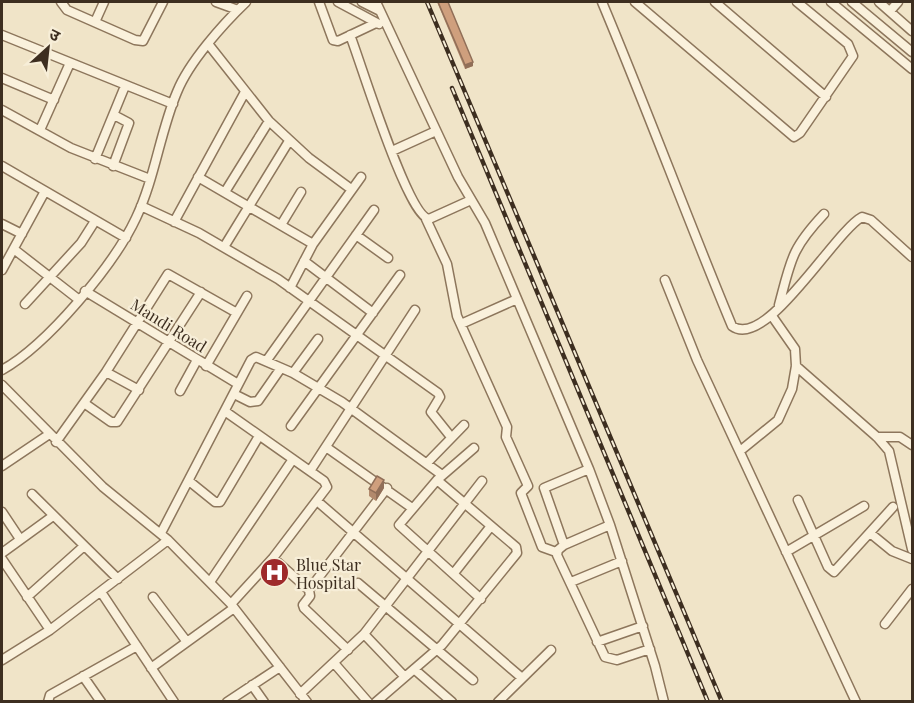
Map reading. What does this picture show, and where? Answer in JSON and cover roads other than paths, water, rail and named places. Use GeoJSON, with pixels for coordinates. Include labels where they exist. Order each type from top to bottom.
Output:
{"type":"FeatureCollection","features":[{"type":"Feature","properties":{"kind":"street"},"geometry":{"type":"LineString","coordinates":[[62,2],[67,10],[135,40],[143,41],[163,2]]}},
{"type":"Feature","properties":{"kind":"street"},"geometry":{"type":"LineString","coordinates":[[95,22],[104,2]]}},
{"type":"Feature","properties":{"kind":"street"},"geometry":{"type":"LineString","coordinates":[[216,2],[238,10]]}},
{"type":"Feature","properties":{"kind":"street"},"geometry":{"type":"LineString","coordinates":[[2,370],[33,350],[85,291],[126,238],[141,206],[173,104],[189,70],[246,2]]}},
{"type":"Feature","properties":{"kind":"street"},"geometry":{"type":"LineString","coordinates":[[319,2],[333,40],[376,23]]}},
{"type":"Feature","properties":{"kind":"street"},"geometry":{"type":"LineString","coordinates":[[338,2],[387,28]]}},
{"type":"Feature","properties":{"kind":"street"},"geometry":{"type":"LineString","coordinates":[[362,2],[380,10]]}},
{"type":"Feature","properties":{"kind":"street"},"geometry":{"type":"LineString","coordinates":[[376,2],[436,131],[485,223],[589,469],[643,626],[664,702]]}},
{"type":"Feature","properties":{"kind":"street"},"geometry":{"type":"LineString","coordinates":[[602,2],[661,144],[679,200],[732,326],[738,330],[749,330],[776,312],[862,217],[871,220],[912,257]]}},
{"type":"Feature","properties":{"kind":"street"},"geometry":{"type":"LineString","coordinates":[[634,2],[794,137],[800,134],[826,97],[851,60],[853,51],[796,2]]}},
{"type":"Feature","properties":{"kind":"street"},"geometry":{"type":"LineString","coordinates":[[715,2],[826,97]]}},
{"type":"Feature","properties":{"kind":"street"},"geometry":{"type":"LineString","coordinates":[[831,2],[912,69]]}},
{"type":"Feature","properties":{"kind":"street"},"geometry":{"type":"LineString","coordinates":[[852,2],[912,52]]}},
{"type":"Feature","properties":{"kind":"street"},"geometry":{"type":"LineString","coordinates":[[879,2],[912,31]]}},
{"type":"Feature","properties":{"kind":"street"},"geometry":{"type":"LineString","coordinates":[[890,11],[898,2]]}},
{"type":"Feature","properties":{"kind":"street"},"geometry":{"type":"LineString","coordinates":[[870,34],[878,23]]}},
{"type":"Feature","properties":{"kind":"street"},"geometry":{"type":"LineString","coordinates":[[2,35],[173,104]]}},
{"type":"Feature","properties":{"kind":"street"},"geometry":{"type":"LineString","coordinates":[[350,35],[371,89],[378,120],[411,200],[426,219],[447,264],[453,299],[461,324],[507,427],[506,436],[528,486],[521,493],[542,547],[556,552],[605,657],[612,660],[650,649]]}},
{"type":"Feature","properties":{"kind":"street"},"geometry":{"type":"LineString","coordinates":[[209,45],[269,121],[289,141],[351,189]]}},
{"type":"Feature","properties":{"kind":"street"},"geometry":{"type":"LineString","coordinates":[[40,130],[70,63]]}},
{"type":"Feature","properties":{"kind":"street"},"geometry":{"type":"LineString","coordinates":[[2,78],[54,100]]}},
{"type":"Feature","properties":{"kind":"street"},"geometry":{"type":"LineString","coordinates":[[95,159],[125,86]]}},
{"type":"Feature","properties":{"kind":"street"},"geometry":{"type":"LineString","coordinates":[[174,222],[245,92]]}},
{"type":"Feature","properties":{"kind":"street"},"geometry":{"type":"LineString","coordinates":[[2,110],[95,159],[150,178]]}},
{"type":"Feature","properties":{"kind":"street"},"geometry":{"type":"LineString","coordinates":[[113,166],[129,123],[114,115]]}},
{"type":"Feature","properties":{"kind":"street"},"geometry":{"type":"LineString","coordinates":[[225,192],[269,121]]}},
{"type":"Feature","properties":{"kind":"street"},"geometry":{"type":"LineString","coordinates":[[392,151],[436,131]]}},
{"type":"Feature","properties":{"kind":"street"},"geometry":{"type":"LineString","coordinates":[[224,247],[289,141]]}},
{"type":"Feature","properties":{"kind":"street"},"geometry":{"type":"LineString","coordinates":[[2,166],[44,193],[126,238]]}},
{"type":"Feature","properties":{"kind":"street"},"geometry":{"type":"LineString","coordinates":[[198,177],[313,244]]}},
{"type":"Feature","properties":{"kind":"street"},"geometry":{"type":"LineString","coordinates":[[290,288],[313,244],[361,177]]}},
{"type":"Feature","properties":{"kind":"street"},"geometry":{"type":"LineString","coordinates":[[281,225],[301,192]]}},
{"type":"Feature","properties":{"kind":"street"},"geometry":{"type":"LineString","coordinates":[[2,270],[15,250],[44,193]]}},
{"type":"Feature","properties":{"kind":"street"},"geometry":{"type":"LineString","coordinates":[[426,219],[471,200]]}},
{"type":"Feature","properties":{"kind":"street"},"geometry":{"type":"LineString","coordinates":[[141,206],[224,247],[290,288],[439,394],[431,411],[451,437]]}},
{"type":"Feature","properties":{"kind":"street"},"geometry":{"type":"LineString","coordinates":[[267,360],[374,210]]}},
{"type":"Feature","properties":{"kind":"street"},"geometry":{"type":"LineString","coordinates":[[740,451],[769,429],[783,413],[796,366],[795,350],[776,312],[794,252],[802,238],[824,214]]}},
{"type":"Feature","properties":{"kind":"street"},"geometry":{"type":"LineString","coordinates":[[25,304],[50,278],[95,221]]}},
{"type":"Feature","properties":{"kind":"street"},"geometry":{"type":"LineString","coordinates":[[2,224],[22,234]]}},
{"type":"Feature","properties":{"kind":"street"},"geometry":{"type":"LineString","coordinates":[[356,236],[388,258]]}},
{"type":"Feature","properties":{"kind":"street"},"geometry":{"type":"LineString","coordinates":[[15,250],[78,299]]}},
{"type":"Feature","properties":{"kind":"street"},"geometry":{"type":"LineString","coordinates":[[304,261],[327,276],[373,313]]}},
{"type":"Feature","properties":{"kind":"street"},"geometry":{"type":"LineString","coordinates":[[56,442],[106,372],[168,273],[237,313]]}},
{"type":"Feature","properties":{"kind":"street"},"geometry":{"type":"LineString","coordinates":[[291,426],[400,275]]}},
{"type":"Feature","properties":{"kind":"street"},"geometry":{"type":"LineString","coordinates":[[665,280],[698,360],[856,702]]}},
{"type":"Feature","properties":{"kind":"street","name":"Mandi Road"},"geometry":{"type":"LineString","coordinates":[[85,291],[238,384]]}},
{"type":"Feature","properties":{"kind":"street"},"geometry":{"type":"LineString","coordinates":[[84,403],[116,423],[201,292]]}},
{"type":"Feature","properties":{"kind":"street"},"geometry":{"type":"LineString","coordinates":[[206,366],[247,296]]}},
{"type":"Feature","properties":{"kind":"street"},"geometry":{"type":"LineString","coordinates":[[461,324],[517,299]]}},
{"type":"Feature","properties":{"kind":"street"},"geometry":{"type":"LineString","coordinates":[[310,471],[415,310]]}},
{"type":"Feature","properties":{"kind":"street"},"geometry":{"type":"LineString","coordinates":[[293,373],[318,339]]}},
{"type":"Feature","properties":{"kind":"street"},"geometry":{"type":"LineString","coordinates":[[161,533],[254,357],[267,360],[318,388],[352,409],[427,463],[464,503],[518,550],[481,599],[438,649],[404,676],[380,700]]}},
{"type":"Feature","properties":{"kind":"street"},"geometry":{"type":"LineString","coordinates":[[180,391],[197,360]]}},
{"type":"Feature","properties":{"kind":"street"},"geometry":{"type":"LineString","coordinates":[[796,366],[877,437],[891,458],[912,549]]}},
{"type":"Feature","properties":{"kind":"street"},"geometry":{"type":"LineString","coordinates":[[234,394],[250,402],[258,401],[281,368]]}},
{"type":"Feature","properties":{"kind":"street"},"geometry":{"type":"LineString","coordinates":[[106,372],[139,390]]}},
{"type":"Feature","properties":{"kind":"street"},"geometry":{"type":"LineString","coordinates":[[2,385],[48,435],[103,487],[161,533],[210,582],[233,606],[307,702]]}},
{"type":"Feature","properties":{"kind":"street"},"geometry":{"type":"LineString","coordinates":[[151,668],[233,606],[327,487],[310,471],[226,412]]}},
{"type":"Feature","properties":{"kind":"street"},"geometry":{"type":"LineString","coordinates":[[427,463],[464,425]]}},
{"type":"Feature","properties":{"kind":"street"},"geometry":{"type":"LineString","coordinates":[[2,466],[48,435]]}},
{"type":"Feature","properties":{"kind":"street"},"geometry":{"type":"LineString","coordinates":[[189,481],[215,502],[220,502],[259,436]]}},
{"type":"Feature","properties":{"kind":"street"},"geometry":{"type":"LineString","coordinates":[[877,437],[900,437],[912,445]]}},
{"type":"Feature","properties":{"kind":"street"},"geometry":{"type":"LineString","coordinates":[[326,447],[387,488],[412,508]]}},
{"type":"Feature","properties":{"kind":"street"},"geometry":{"type":"LineString","coordinates":[[474,448],[440,477],[399,525],[481,599]]}},
{"type":"Feature","properties":{"kind":"street"},"geometry":{"type":"LineString","coordinates":[[210,582],[293,459]]}},
{"type":"Feature","properties":{"kind":"street"},"geometry":{"type":"LineString","coordinates":[[564,545],[544,488],[589,469]]}},
{"type":"Feature","properties":{"kind":"street"},"geometry":{"type":"LineString","coordinates":[[300,694],[364,634],[482,482]]}},
{"type":"Feature","properties":{"kind":"street"},"geometry":{"type":"LineString","coordinates":[[309,590],[387,488]]}},
{"type":"Feature","properties":{"kind":"street"},"geometry":{"type":"LineString","coordinates":[[32,494],[118,579]]}},
{"type":"Feature","properties":{"kind":"street"},"geometry":{"type":"LineString","coordinates":[[798,500],[828,567],[834,572],[893,507]]}},
{"type":"Feature","properties":{"kind":"street"},"geometry":{"type":"LineString","coordinates":[[317,501],[522,678]]}},
{"type":"Feature","properties":{"kind":"street"},"geometry":{"type":"LineString","coordinates":[[786,552],[864,506]]}},
{"type":"Feature","properties":{"kind":"street"},"geometry":{"type":"LineString","coordinates":[[2,512],[20,539]]}},
{"type":"Feature","properties":{"kind":"street"},"geometry":{"type":"LineString","coordinates":[[2,553],[53,516]]}},
{"type":"Feature","properties":{"kind":"street"},"geometry":{"type":"LineString","coordinates":[[556,552],[564,545],[610,525]]}},
{"type":"Feature","properties":{"kind":"street"},"geometry":{"type":"LineString","coordinates":[[454,573],[491,526]]}},
{"type":"Feature","properties":{"kind":"street"},"geometry":{"type":"LineString","coordinates":[[870,533],[892,551],[912,559]]}},
{"type":"Feature","properties":{"kind":"street"},"geometry":{"type":"LineString","coordinates":[[2,660],[50,630],[168,540]]}},
{"type":"Feature","properties":{"kind":"street"},"geometry":{"type":"LineString","coordinates":[[27,597],[84,546]]}},
{"type":"Feature","properties":{"kind":"street"},"geometry":{"type":"LineString","coordinates":[[273,558],[309,590],[310,596],[303,605],[304,608],[348,650]]}},
{"type":"Feature","properties":{"kind":"street"},"geometry":{"type":"LineString","coordinates":[[2,559],[50,630]]}},
{"type":"Feature","properties":{"kind":"street"},"geometry":{"type":"LineString","coordinates":[[571,582],[622,561]]}},
{"type":"Feature","properties":{"kind":"street"},"geometry":{"type":"LineString","coordinates":[[358,583],[473,680]]}},
{"type":"Feature","properties":{"kind":"street"},"geometry":{"type":"LineString","coordinates":[[885,624],[912,589]]}},
{"type":"Feature","properties":{"kind":"street"},"geometry":{"type":"LineString","coordinates":[[101,592],[174,702]]}},
{"type":"Feature","properties":{"kind":"street"},"geometry":{"type":"LineString","coordinates":[[153,597],[187,642]]}},
{"type":"Feature","properties":{"kind":"street"},"geometry":{"type":"LineString","coordinates":[[597,642],[643,626]]}},
{"type":"Feature","properties":{"kind":"street"},"geometry":{"type":"LineString","coordinates":[[364,634],[404,676]]}},
{"type":"Feature","properties":{"kind":"street"},"geometry":{"type":"LineString","coordinates":[[48,702],[50,695],[136,646]]}},
{"type":"Feature","properties":{"kind":"street"},"geometry":{"type":"LineString","coordinates":[[498,702],[551,650]]}},
{"type":"Feature","properties":{"kind":"street"},"geometry":{"type":"LineString","coordinates":[[334,663],[368,702]]}},
{"type":"Feature","properties":{"kind":"street"},"geometry":{"type":"LineString","coordinates":[[227,702],[280,667]]}},
{"type":"Feature","properties":{"kind":"street"},"geometry":{"type":"LineString","coordinates":[[414,669],[452,702]]}},
{"type":"Feature","properties":{"kind":"street"},"geometry":{"type":"LineString","coordinates":[[83,676],[101,702]]}},
{"type":"Feature","properties":{"kind":"street"},"geometry":{"type":"LineString","coordinates":[[252,685],[264,702]]}},
{"type":"Feature","properties":{"kind":"railway"},"geometry":{"type":"LineString","coordinates":[[427,2],[722,702]]}},
{"type":"Feature","properties":{"kind":"railway"},"geometry":{"type":"LineString","coordinates":[[452,88],[708,702]]}},
{"type":"Feature","properties":{"kind":"place","name":"Blue Star Hospital"},"geometry":{"type":"Point","coordinates":[275,573]}}]}
